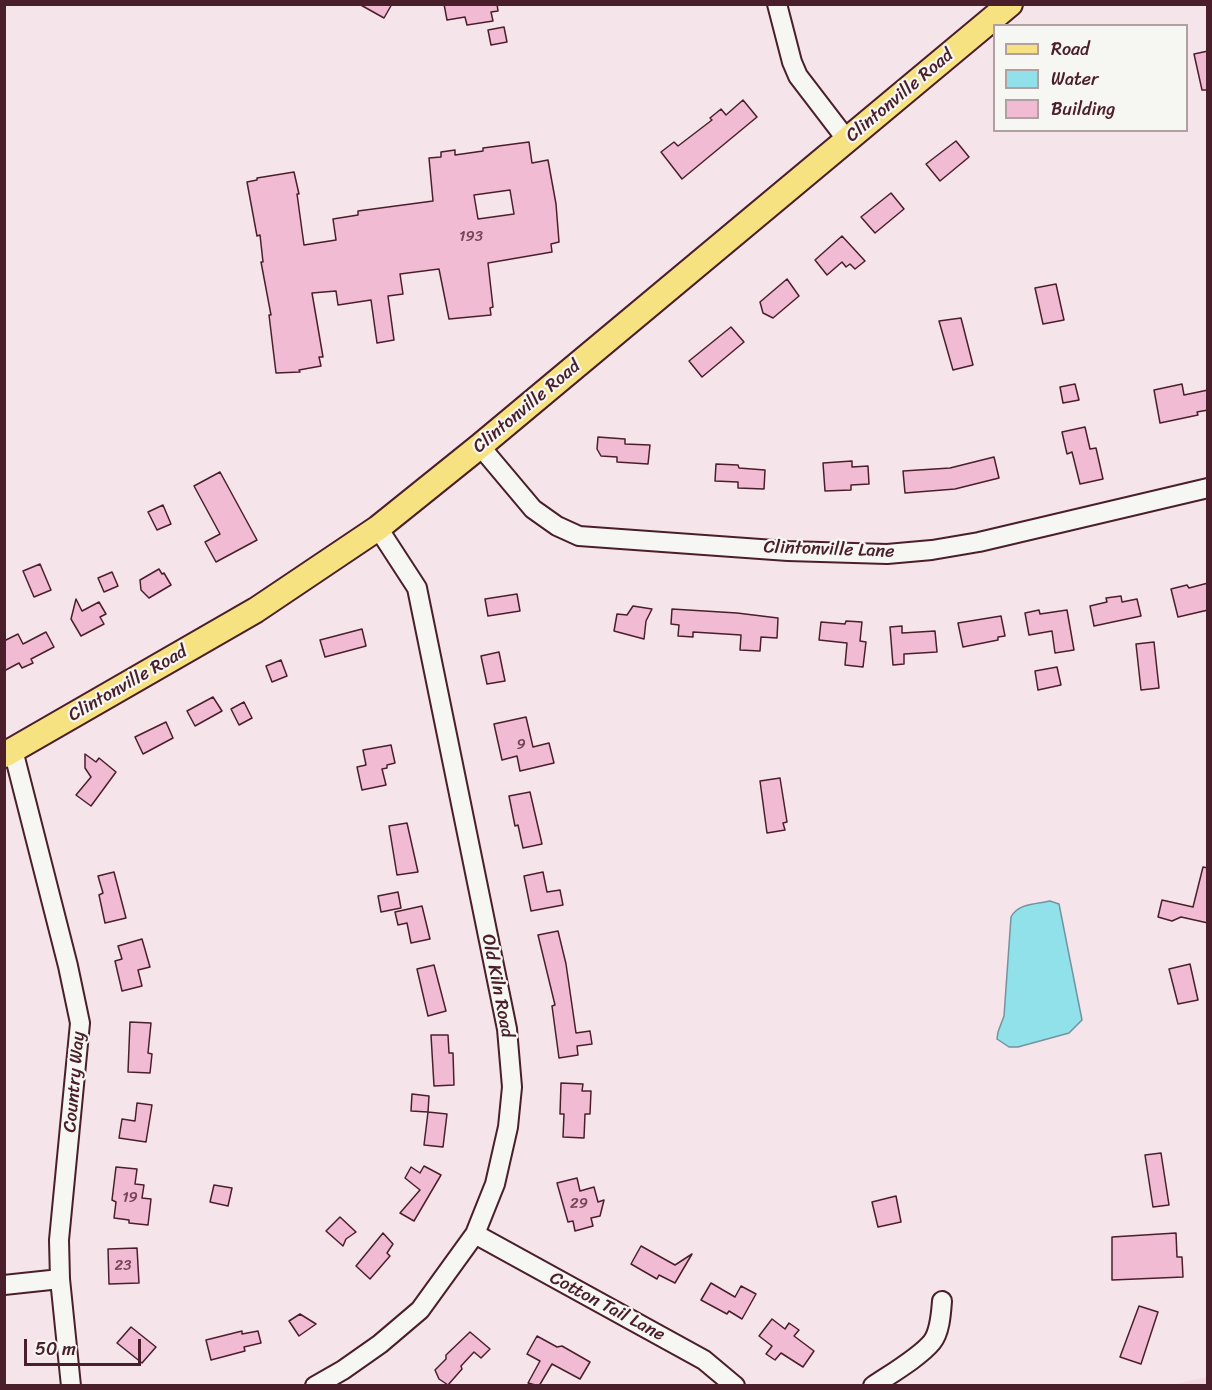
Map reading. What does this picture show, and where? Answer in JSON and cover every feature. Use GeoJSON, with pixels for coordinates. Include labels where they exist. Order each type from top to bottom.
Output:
{"type":"FeatureCollection","features":[{"type":"Feature","properties":{"kind":"main road","name":"Clintonville Road"},"geometry":{"type":"LineString","coordinates":[[9,752],[256,610],[378,528],[480,446],[1010,4]]}},
{"type":"Feature","properties":{"kind":"street"},"geometry":{"type":"LineString","coordinates":[[777,4],[792,62],[798,76],[847,140]]}},
{"type":"Feature","properties":{"kind":"street","name":"Clintonville Lane"},"geometry":{"type":"LineString","coordinates":[[480,446],[533,509],[557,526],[579,536],[788,550],[887,554],[932,550],[1035,530],[1208,488]]}},
{"type":"Feature","properties":{"kind":"street","name":"Old Kiln Road"},"geometry":{"type":"LineString","coordinates":[[315,1386],[380,1344],[420,1310],[475,1234],[495,1184],[508,1127],[512,1087],[507,1029],[417,588],[378,528]]}},
{"type":"Feature","properties":{"kind":"street","name":"Country Way"},"geometry":{"type":"LineString","coordinates":[[9,752],[68,966],[80,1023],[60,1240],[60,1279],[71,1386]]}},
{"type":"Feature","properties":{"kind":"street","name":"Cotton Tail Lane"},"geometry":{"type":"LineString","coordinates":[[475,1234],[704,1360],[735,1386]]}},
{"type":"Feature","properties":{"kind":"street"},"geometry":{"type":"LineString","coordinates":[[4,1285],[60,1279]]}},
{"type":"Feature","properties":{"kind":"street"},"geometry":{"type":"LineString","coordinates":[[873,1386],[933,1342],[941,1318],[942,1301]]}},
{"type":"Feature","properties":{"kind":"shaded area"},"geometry":{"type":"Polygon","coordinates":[[[1207,1377],[1207,1385],[1172,1385],[1207,1377]]]}},
{"type":"Feature","properties":{"kind":"water"},"geometry":{"type":"Polygon","coordinates":[[[1050,901],[1059,904],[1082,1020],[1069,1033],[1018,1047],[1009,1047],[997,1039],[1004,1016],[1011,917],[1018,909],[1050,901]]]}},
{"type":"Feature","properties":{"kind":"building"},"geometry":{"type":"Polygon","coordinates":[[[359,4],[392,4],[384,18],[359,4]]]}},
{"type":"Feature","properties":{"kind":"building"},"geometry":{"type":"Polygon","coordinates":[[[444,4],[497,4],[498,11],[491,12],[493,21],[467,25],[465,17],[447,20],[444,4]]]}},
{"type":"Feature","properties":{"kind":"building"},"geometry":{"type":"Polygon","coordinates":[[[504,27],[507,42],[491,45],[488,30],[504,27]]]}},
{"type":"Feature","properties":{"kind":"building"},"geometry":{"type":"Polygon","coordinates":[[[1208,51],[1208,90],[1202,90],[1194,54],[1208,51]]]}},
{"type":"Feature","properties":{"kind":"building"},"geometry":{"type":"Polygon","coordinates":[[[743,100],[757,117],[682,179],[661,152],[674,142],[678,146],[712,120],[710,118],[721,109],[726,115],[743,100]]]}},
{"type":"Feature","properties":{"kind":"building"},"geometry":{"type":"Polygon","coordinates":[[[956,141],[969,157],[940,181],[926,164],[956,141]]]}},
{"type":"Feature","properties":{"kind":"building"},"geometry":{"type":"Polygon","coordinates":[[[529,142],[532,163],[548,160],[556,204],[559,242],[551,244],[552,252],[488,263],[493,307],[490,308],[491,315],[449,319],[439,269],[400,274],[403,294],[388,296],[394,340],[377,343],[371,300],[338,305],[336,291],[312,293],[323,357],[319,357],[321,366],[299,370],[300,372],[276,373],[269,315],[271,315],[261,262],[263,262],[260,235],[257,236],[247,182],[257,180],[257,178],[294,172],[299,194],[297,194],[304,245],[336,240],[333,219],[358,215],[358,211],[433,201],[429,158],[441,157],[441,152],[455,150],[455,155],[483,151],[483,148],[529,142]],[[510,190],[474,195],[478,219],[514,214],[510,190]]]}},
{"type":"Feature","properties":{"kind":"building"},"geometry":{"type":"Polygon","coordinates":[[[891,193],[904,209],[875,233],[861,217],[891,193]]]}},
{"type":"Feature","properties":{"kind":"building"},"geometry":{"type":"Polygon","coordinates":[[[842,236],[865,261],[855,269],[850,264],[846,267],[842,262],[827,275],[815,260],[842,236]]]}},
{"type":"Feature","properties":{"kind":"building"},"geometry":{"type":"Polygon","coordinates":[[[787,279],[799,296],[773,318],[763,313],[760,302],[787,279]]]}},
{"type":"Feature","properties":{"kind":"building"},"geometry":{"type":"Polygon","coordinates":[[[1056,284],[1064,320],[1043,324],[1035,288],[1056,284]]]}},
{"type":"Feature","properties":{"kind":"building"},"geometry":{"type":"Polygon","coordinates":[[[961,318],[973,365],[953,370],[939,321],[961,318]]]}},
{"type":"Feature","properties":{"kind":"building"},"geometry":{"type":"Polygon","coordinates":[[[731,327],[744,342],[702,377],[689,361],[731,327]]]}},
{"type":"Feature","properties":{"kind":"building"},"geometry":{"type":"Polygon","coordinates":[[[1075,384],[1079,400],[1063,403],[1060,387],[1075,384]]]}},
{"type":"Feature","properties":{"kind":"building"},"geometry":{"type":"Polygon","coordinates":[[[1182,384],[1184,395],[1208,390],[1208,410],[1197,412],[1198,415],[1160,423],[1154,390],[1182,384]]]}},
{"type":"Feature","properties":{"kind":"building"},"geometry":{"type":"Polygon","coordinates":[[[1085,427],[1090,449],[1096,448],[1103,479],[1080,484],[1072,452],[1067,454],[1062,432],[1085,427]]]}},
{"type":"Feature","properties":{"kind":"building"},"geometry":{"type":"Polygon","coordinates":[[[598,437],[625,439],[625,444],[650,445],[648,464],[617,462],[617,457],[601,456],[597,449],[598,437]]]}},
{"type":"Feature","properties":{"kind":"building"},"geometry":{"type":"Polygon","coordinates":[[[994,457],[999,478],[955,489],[905,493],[903,471],[950,468],[994,457]]]}},
{"type":"Feature","properties":{"kind":"building"},"geometry":{"type":"Polygon","coordinates":[[[852,461],[852,467],[868,466],[869,484],[851,485],[851,490],[825,491],[823,463],[852,461]]]}},
{"type":"Feature","properties":{"kind":"building"},"geometry":{"type":"Polygon","coordinates":[[[716,464],[765,470],[764,489],[738,488],[738,482],[715,481],[716,464]]]}},
{"type":"Feature","properties":{"kind":"building"},"geometry":{"type":"Polygon","coordinates":[[[220,472],[257,540],[216,562],[205,542],[220,534],[194,486],[220,472]]]}},
{"type":"Feature","properties":{"kind":"building"},"geometry":{"type":"Polygon","coordinates":[[[163,505],[171,524],[157,530],[148,512],[163,505]]]}},
{"type":"Feature","properties":{"kind":"building"},"geometry":{"type":"Polygon","coordinates":[[[40,564],[51,590],[34,597],[23,571],[40,564]]]}},
{"type":"Feature","properties":{"kind":"building"},"geometry":{"type":"Polygon","coordinates":[[[159,569],[171,585],[149,598],[141,590],[140,580],[159,569]]]}},
{"type":"Feature","properties":{"kind":"building"},"geometry":{"type":"Polygon","coordinates":[[[112,572],[118,586],[104,592],[98,578],[112,572]]]}},
{"type":"Feature","properties":{"kind":"building"},"geometry":{"type":"Polygon","coordinates":[[[1208,583],[1208,610],[1178,617],[1171,589],[1187,585],[1189,588],[1208,583]]]}},
{"type":"Feature","properties":{"kind":"building"},"geometry":{"type":"Polygon","coordinates":[[[517,594],[520,611],[488,616],[485,599],[517,594]]]}},
{"type":"Feature","properties":{"kind":"building"},"geometry":{"type":"Polygon","coordinates":[[[1121,596],[1122,602],[1137,599],[1141,616],[1094,626],[1090,606],[1107,602],[1106,598],[1121,596]]]}},
{"type":"Feature","properties":{"kind":"building"},"geometry":{"type":"Polygon","coordinates":[[[76,599],[82,611],[99,602],[106,614],[100,617],[104,624],[81,636],[71,619],[76,599]]]}},
{"type":"Feature","properties":{"kind":"building"},"geometry":{"type":"Polygon","coordinates":[[[633,606],[652,609],[646,621],[644,639],[614,631],[617,614],[627,615],[633,606]]]}},
{"type":"Feature","properties":{"kind":"building"},"geometry":{"type":"Polygon","coordinates":[[[672,609],[778,618],[777,638],[761,637],[760,651],[740,650],[741,635],[693,632],[693,637],[678,636],[679,625],[671,624],[672,609]]]}},
{"type":"Feature","properties":{"kind":"building"},"geometry":{"type":"Polygon","coordinates":[[[1039,610],[1040,614],[1067,610],[1074,650],[1055,653],[1052,631],[1029,635],[1025,613],[1039,610]]]}},
{"type":"Feature","properties":{"kind":"building"},"geometry":{"type":"Polygon","coordinates":[[[1001,616],[1005,636],[998,637],[998,640],[963,647],[958,623],[1001,616]]]}},
{"type":"Feature","properties":{"kind":"building"},"geometry":{"type":"Polygon","coordinates":[[[846,621],[862,622],[860,641],[866,642],[863,667],[845,665],[847,643],[819,640],[821,622],[845,624],[846,621]]]}},
{"type":"Feature","properties":{"kind":"building"},"geometry":{"type":"Polygon","coordinates":[[[902,626],[902,633],[935,631],[937,652],[904,654],[904,664],[893,665],[890,627],[902,626]]]}},
{"type":"Feature","properties":{"kind":"building"},"geometry":{"type":"Polygon","coordinates":[[[362,629],[366,646],[325,657],[320,640],[362,629]]]}},
{"type":"Feature","properties":{"kind":"building"},"geometry":{"type":"Polygon","coordinates":[[[46,632],[54,647],[31,659],[33,663],[22,668],[19,663],[4,671],[4,641],[18,634],[23,644],[46,632]]]}},
{"type":"Feature","properties":{"kind":"building"},"geometry":{"type":"Polygon","coordinates":[[[1154,642],[1159,688],[1141,690],[1136,644],[1154,642]]]}},
{"type":"Feature","properties":{"kind":"building"},"geometry":{"type":"Polygon","coordinates":[[[499,652],[505,681],[487,684],[481,656],[499,652]]]}},
{"type":"Feature","properties":{"kind":"building"},"geometry":{"type":"Polygon","coordinates":[[[281,660],[287,676],[272,682],[266,666],[281,660]]]}},
{"type":"Feature","properties":{"kind":"building"},"geometry":{"type":"Polygon","coordinates":[[[1057,667],[1061,685],[1038,690],[1035,671],[1057,667]]]}},
{"type":"Feature","properties":{"kind":"building"},"geometry":{"type":"Polygon","coordinates":[[[213,697],[222,711],[195,726],[187,711],[213,697]]]}},
{"type":"Feature","properties":{"kind":"building"},"geometry":{"type":"Polygon","coordinates":[[[244,702],[252,718],[239,725],[231,709],[244,702]]]}},
{"type":"Feature","properties":{"kind":"building"},"geometry":{"type":"Polygon","coordinates":[[[526,717],[533,747],[549,743],[554,763],[520,771],[517,756],[502,760],[494,724],[526,717]]]}},
{"type":"Feature","properties":{"kind":"building"},"geometry":{"type":"Polygon","coordinates":[[[166,722],[173,738],[143,754],[135,737],[166,722]]]}},
{"type":"Feature","properties":{"kind":"building"},"geometry":{"type":"Polygon","coordinates":[[[391,745],[395,763],[382,769],[386,785],[362,790],[357,767],[366,765],[363,750],[391,745]]]}},
{"type":"Feature","properties":{"kind":"building"},"geometry":{"type":"Polygon","coordinates":[[[85,754],[96,762],[99,758],[116,772],[91,806],[76,795],[91,777],[85,768],[85,754]]]}},
{"type":"Feature","properties":{"kind":"building"},"geometry":{"type":"Polygon","coordinates":[[[780,778],[787,822],[783,823],[785,830],[767,833],[760,781],[780,778]]]}},
{"type":"Feature","properties":{"kind":"building"},"geometry":{"type":"Polygon","coordinates":[[[530,792],[542,844],[523,848],[518,825],[515,826],[509,796],[530,792]]]}},
{"type":"Feature","properties":{"kind":"building"},"geometry":{"type":"Polygon","coordinates":[[[407,823],[418,872],[397,875],[389,826],[407,823]]]}},
{"type":"Feature","properties":{"kind":"building"},"geometry":{"type":"Polygon","coordinates":[[[1203,867],[1208,868],[1208,923],[1181,917],[1172,921],[1158,917],[1162,900],[1193,907],[1203,867]]]}},
{"type":"Feature","properties":{"kind":"building"},"geometry":{"type":"Polygon","coordinates":[[[114,872],[126,918],[105,923],[99,895],[103,893],[98,876],[114,872]]]}},
{"type":"Feature","properties":{"kind":"building"},"geometry":{"type":"Polygon","coordinates":[[[543,872],[547,892],[560,890],[563,905],[531,911],[524,876],[543,872]]]}},
{"type":"Feature","properties":{"kind":"building"},"geometry":{"type":"Polygon","coordinates":[[[398,892],[401,908],[381,912],[378,896],[398,892]]]}},
{"type":"Feature","properties":{"kind":"building"},"geometry":{"type":"Polygon","coordinates":[[[422,906],[430,939],[411,943],[407,923],[398,925],[395,912],[422,906]]]}},
{"type":"Feature","properties":{"kind":"building"},"geometry":{"type":"Polygon","coordinates":[[[558,931],[566,964],[576,1033],[590,1031],[592,1044],[577,1046],[578,1055],[559,1058],[552,1006],[555,1005],[538,935],[558,931]]]}},
{"type":"Feature","properties":{"kind":"building"},"geometry":{"type":"Polygon","coordinates":[[[142,939],[150,967],[138,970],[142,986],[122,991],[115,961],[122,959],[118,946],[142,939]]]}},
{"type":"Feature","properties":{"kind":"building"},"geometry":{"type":"Polygon","coordinates":[[[1190,964],[1198,1000],[1178,1004],[1169,969],[1190,964]]]}},
{"type":"Feature","properties":{"kind":"building"},"geometry":{"type":"Polygon","coordinates":[[[434,965],[446,1011],[428,1016],[417,969],[434,965]]]}},
{"type":"Feature","properties":{"kind":"building"},"geometry":{"type":"Polygon","coordinates":[[[130,1022],[151,1023],[148,1053],[152,1054],[150,1073],[128,1072],[130,1022]]]}},
{"type":"Feature","properties":{"kind":"building"},"geometry":{"type":"Polygon","coordinates":[[[431,1035],[448,1035],[449,1053],[453,1053],[454,1085],[434,1086],[431,1035]]]}},
{"type":"Feature","properties":{"kind":"building"},"geometry":{"type":"Polygon","coordinates":[[[561,1083],[583,1084],[582,1091],[591,1091],[590,1114],[585,1114],[584,1138],[563,1137],[564,1114],[560,1114],[561,1083]]]}},
{"type":"Feature","properties":{"kind":"building"},"geometry":{"type":"Polygon","coordinates":[[[412,1094],[429,1096],[428,1112],[411,1111],[412,1094]]]}},
{"type":"Feature","properties":{"kind":"building"},"geometry":{"type":"Polygon","coordinates":[[[137,1103],[152,1105],[146,1142],[119,1138],[122,1119],[135,1121],[137,1103]]]}},
{"type":"Feature","properties":{"kind":"building"},"geometry":{"type":"Polygon","coordinates":[[[428,1112],[447,1114],[443,1147],[424,1145],[428,1112]]]}},
{"type":"Feature","properties":{"kind":"building"},"geometry":{"type":"Polygon","coordinates":[[[1161,1153],[1169,1205],[1153,1207],[1145,1155],[1161,1153]]]}},
{"type":"Feature","properties":{"kind":"building"},"geometry":{"type":"Polygon","coordinates":[[[424,1166],[441,1175],[414,1221],[400,1213],[420,1190],[405,1178],[411,1167],[420,1173],[424,1166]]]}},
{"type":"Feature","properties":{"kind":"building"},"geometry":{"type":"Polygon","coordinates":[[[116,1167],[137,1169],[135,1184],[144,1185],[142,1198],[151,1199],[148,1225],[129,1223],[129,1220],[114,1218],[116,1202],[112,1200],[116,1167]]]}},
{"type":"Feature","properties":{"kind":"building"},"geometry":{"type":"Polygon","coordinates":[[[577,1178],[580,1191],[594,1187],[598,1202],[604,1200],[600,1216],[591,1218],[593,1226],[575,1231],[573,1221],[568,1222],[557,1183],[577,1178]]]}},
{"type":"Feature","properties":{"kind":"building"},"geometry":{"type":"Polygon","coordinates":[[[214,1185],[232,1188],[228,1206],[210,1202],[214,1185]]]}},
{"type":"Feature","properties":{"kind":"building"},"geometry":{"type":"Polygon","coordinates":[[[896,1196],[901,1222],[878,1227],[872,1202],[896,1196]]]}},
{"type":"Feature","properties":{"kind":"building"},"geometry":{"type":"Polygon","coordinates":[[[340,1217],[356,1232],[346,1239],[343,1246],[326,1231],[340,1217]]]}},
{"type":"Feature","properties":{"kind":"building"},"geometry":{"type":"Polygon","coordinates":[[[383,1233],[393,1244],[387,1253],[390,1256],[370,1279],[356,1266],[383,1233]]]}},
{"type":"Feature","properties":{"kind":"building"},"geometry":{"type":"Polygon","coordinates":[[[1176,1233],[1177,1257],[1182,1257],[1183,1277],[1112,1280],[1112,1237],[1176,1233]]]}},
{"type":"Feature","properties":{"kind":"building"},"geometry":{"type":"Polygon","coordinates":[[[641,1246],[675,1265],[692,1254],[675,1283],[659,1275],[657,1279],[631,1264],[641,1246]]]}},
{"type":"Feature","properties":{"kind":"building"},"geometry":{"type":"Polygon","coordinates":[[[137,1248],[139,1283],[109,1284],[108,1249],[137,1248]]]}},
{"type":"Feature","properties":{"kind":"building"},"geometry":{"type":"Polygon","coordinates":[[[711,1283],[735,1297],[741,1286],[756,1294],[742,1319],[701,1300],[711,1283]]]}},
{"type":"Feature","properties":{"kind":"building"},"geometry":{"type":"Polygon","coordinates":[[[1139,1306],[1158,1312],[1141,1364],[1120,1357],[1139,1306]]]}},
{"type":"Feature","properties":{"kind":"building"},"geometry":{"type":"Polygon","coordinates":[[[300,1314],[316,1324],[299,1336],[289,1321],[300,1314]]]}},
{"type":"Feature","properties":{"kind":"building"},"geometry":{"type":"Polygon","coordinates":[[[772,1319],[785,1329],[789,1323],[799,1330],[794,1336],[814,1351],[803,1367],[781,1353],[775,1360],[766,1354],[772,1346],[759,1336],[772,1319]]]}},
{"type":"Feature","properties":{"kind":"building"},"geometry":{"type":"Polygon","coordinates":[[[131,1327],[156,1347],[142,1363],[117,1343],[131,1327]]]}},
{"type":"Feature","properties":{"kind":"building"},"geometry":{"type":"Polygon","coordinates":[[[242,1331],[242,1334],[258,1331],[261,1343],[244,1347],[245,1351],[211,1360],[206,1340],[242,1331]]]}},
{"type":"Feature","properties":{"kind":"building"},"geometry":{"type":"Polygon","coordinates":[[[470,1332],[490,1349],[481,1358],[474,1352],[448,1385],[439,1379],[435,1370],[446,1359],[446,1355],[470,1332]]]}},
{"type":"Feature","properties":{"kind":"building"},"geometry":{"type":"Polygon","coordinates":[[[537,1336],[557,1347],[562,1346],[590,1362],[580,1379],[552,1364],[539,1386],[528,1383],[540,1361],[527,1354],[537,1336]]]}}]}
